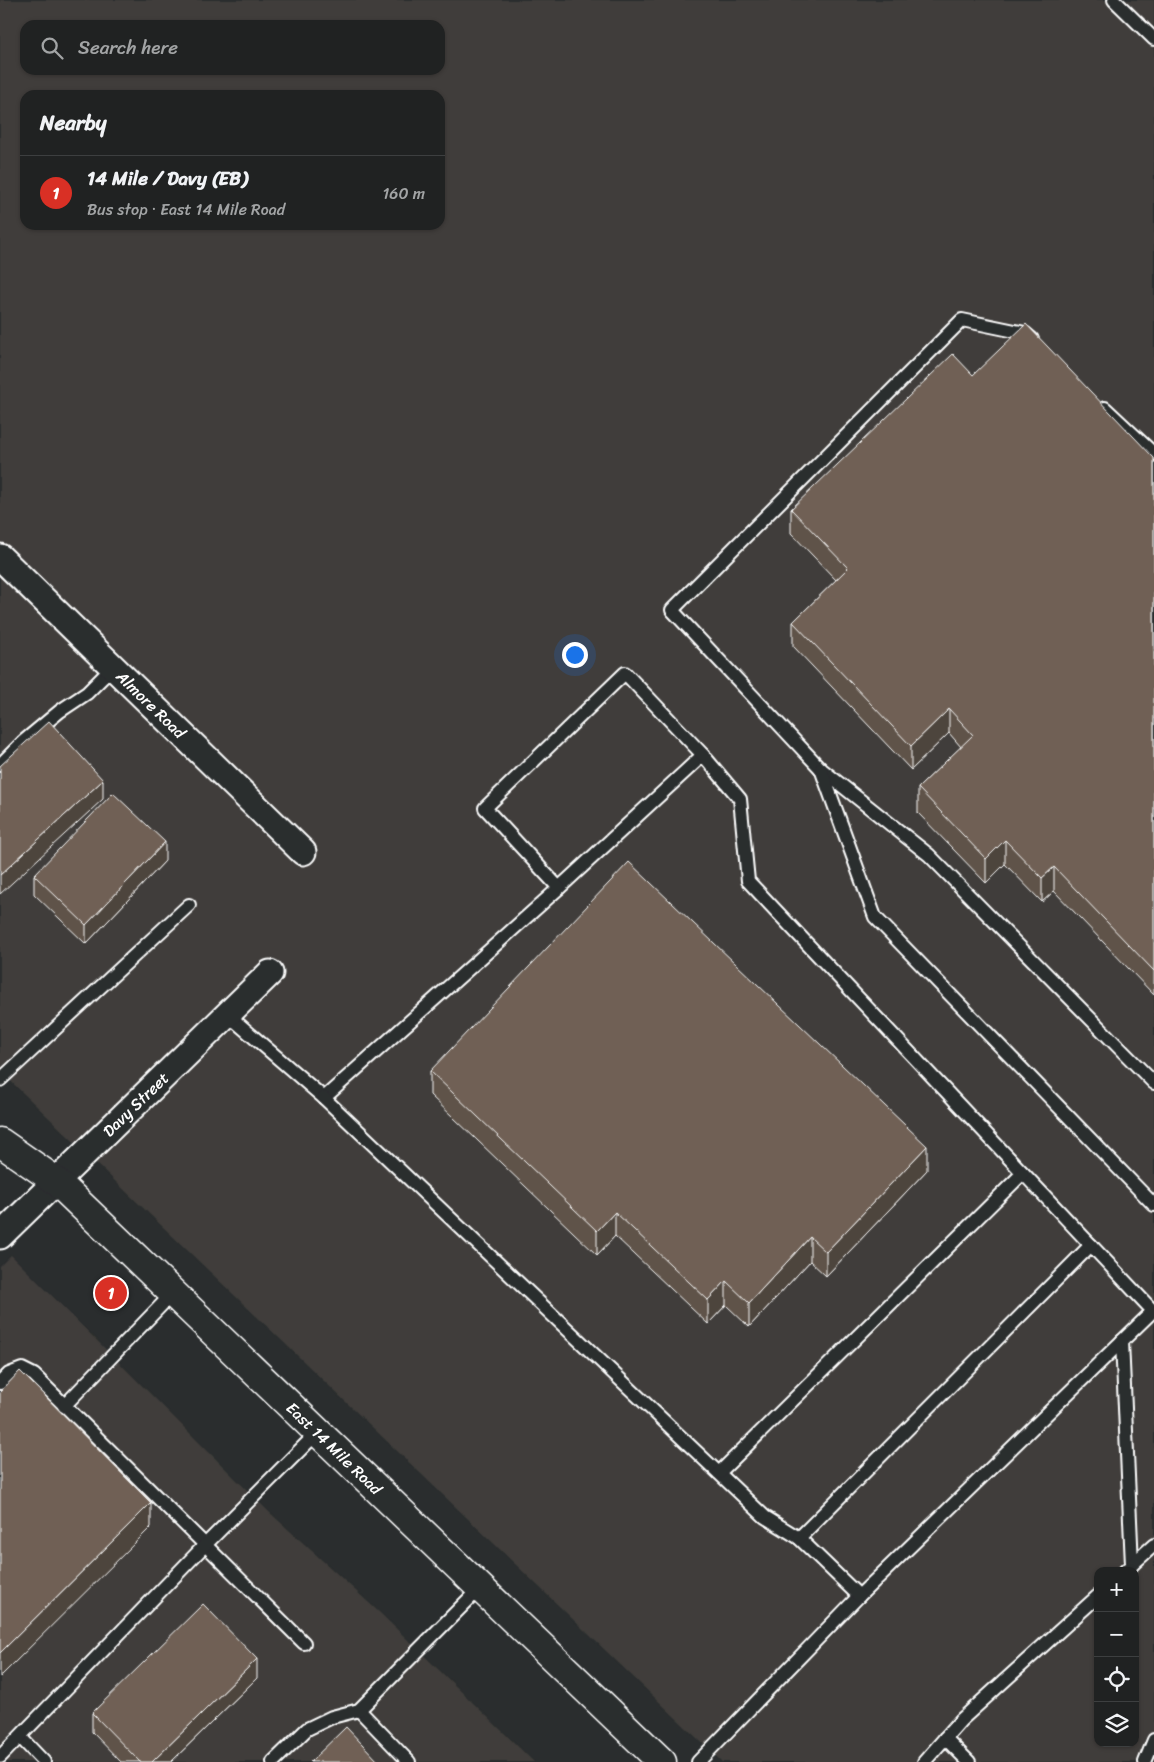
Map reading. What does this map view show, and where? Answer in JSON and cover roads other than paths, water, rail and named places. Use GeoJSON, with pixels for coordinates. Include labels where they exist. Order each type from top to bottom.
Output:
{"type":"FeatureCollection","features":[{"type":"Feature","properties":{"kind":"main road","name":"East 14 Mile Road"},"geometry":{"type":"LineString","coordinates":[[0,1142],[56,1181],[479,1589],[662,1762]]}},
{"type":"Feature","properties":{"kind":"street","name":"Almore Road"},"geometry":{"type":"LineString","coordinates":[[0,557],[303,852]]}},
{"type":"Feature","properties":{"kind":"street","name":"Davy Street"},"geometry":{"type":"LineString","coordinates":[[0,1236],[270,973]]}},
{"type":"Feature","properties":{"kind":"lane"},"geometry":{"type":"LineString","coordinates":[[1114,0],[1154,39]]}},
{"type":"Feature","properties":{"kind":"lane"},"geometry":{"type":"LineString","coordinates":[[1040,346],[1026,333],[962,320],[672,610],[821,769],[929,855],[1154,1083]]}},
{"type":"Feature","properties":{"kind":"lane"},"geometry":{"type":"LineString","coordinates":[[1097,400],[1154,454]]}},
{"type":"Feature","properties":{"kind":"lane"},"geometry":{"type":"LineString","coordinates":[[0,765],[24,741],[60,711],[87,693],[113,666]]}},
{"type":"Feature","properties":{"kind":"lane"},"geometry":{"type":"LineString","coordinates":[[559,888],[485,808],[625,673],[703,755],[740,799],[748,881],[1153,1311],[859,1596],[698,1762]]}},
{"type":"Feature","properties":{"kind":"lane"},"geometry":{"type":"LineString","coordinates":[[324,1098],[559,888],[703,755]]}},
{"type":"Feature","properties":{"kind":"lane"},"geometry":{"type":"LineString","coordinates":[[821,769],[875,917],[1154,1205]]}},
{"type":"Feature","properties":{"kind":"lane"},"geometry":{"type":"LineString","coordinates":[[0,1080],[189,905]]}},
{"type":"Feature","properties":{"kind":"lane"},"geometry":{"type":"LineString","coordinates":[[227,1014],[324,1098],[765,1517],[799,1538],[859,1596]]}},
{"type":"Feature","properties":{"kind":"lane"},"geometry":{"type":"LineString","coordinates":[[719,1473],[1022,1173]]}},
{"type":"Feature","properties":{"kind":"lane"},"geometry":{"type":"LineString","coordinates":[[799,1538],[1090,1245]]}},
{"type":"Feature","properties":{"kind":"lane"},"geometry":{"type":"LineString","coordinates":[[64,1406],[172,1294]]}},
{"type":"Feature","properties":{"kind":"lane"},"geometry":{"type":"LineString","coordinates":[[1122,1341],[1128,1567]]}},
{"type":"Feature","properties":{"kind":"lane"},"geometry":{"type":"LineString","coordinates":[[0,1383],[9,1374],[22,1369],[34,1376],[304,1643]]}},
{"type":"Feature","properties":{"kind":"lane"},"geometry":{"type":"LineString","coordinates":[[0,1757],[205,1545],[317,1433]]}},
{"type":"Feature","properties":{"kind":"lane"},"geometry":{"type":"LineString","coordinates":[[1129,1567],[1154,1545]]}},
{"type":"Feature","properties":{"kind":"lane"},"geometry":{"type":"LineString","coordinates":[[273,1762],[307,1729],[332,1717],[359,1710],[479,1589]]}},
{"type":"Feature","properties":{"kind":"lane"},"geometry":{"type":"LineString","coordinates":[[924,1762],[944,1738],[1094,1600]]}},
{"type":"Feature","properties":{"kind":"lane"},"geometry":{"type":"LineString","coordinates":[[359,1710],[409,1762]]}},
{"type":"Feature","properties":{"kind":"lane"},"geometry":{"type":"LineString","coordinates":[[20,1737],[44,1762]]}},
{"type":"Feature","properties":{"kind":"lane"},"geometry":{"type":"LineString","coordinates":[[944,1738],[968,1762]]}},
{"type":"Feature","properties":{"kind":"lane"},"geometry":{"type":"LineString","coordinates":[[1145,1762],[1154,1740]]}},
{"type":"Feature","properties":{"kind":"place","name":"14 Mile / Davy (EB)"},"geometry":{"type":"Point","coordinates":[111,1293]}}]}
